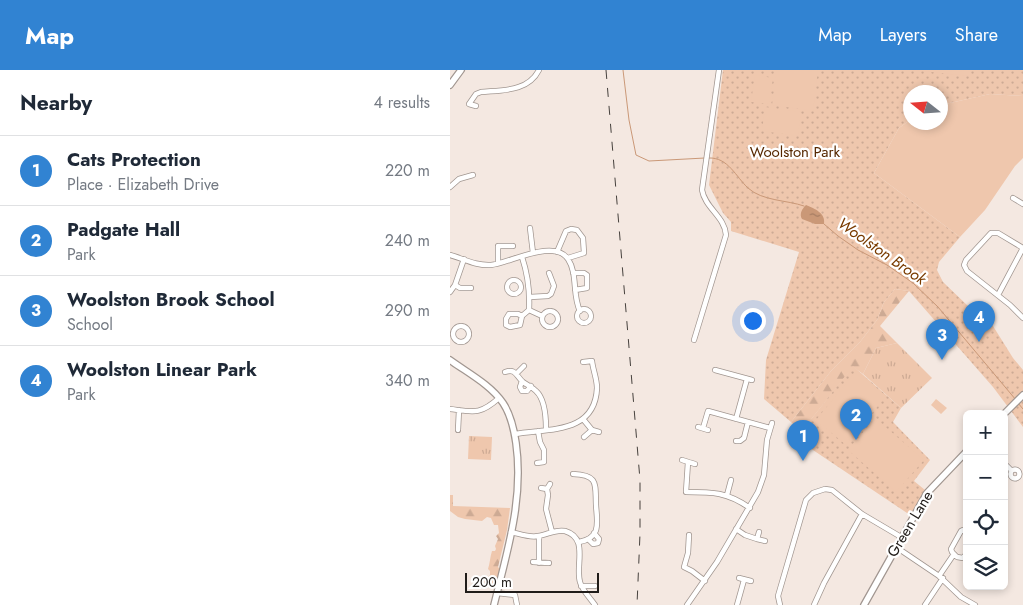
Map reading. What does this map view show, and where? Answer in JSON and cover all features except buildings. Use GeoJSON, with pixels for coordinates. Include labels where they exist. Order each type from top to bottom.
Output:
{"type":"FeatureCollection","features":[{"type":"Feature","properties":{"kind":"street"},"geometry":{"type":"LineString","coordinates":[[450,85],[461,70]]}},
{"type":"Feature","properties":{"kind":"street"},"geometry":{"type":"LineString","coordinates":[[476,106],[469,104],[476,94],[480,92],[510,90],[524,85],[530,82],[539,70]]}},
{"type":"Feature","properties":{"kind":"street"},"geometry":{"type":"LineString","coordinates":[[694,340],[726,235],[723,224],[703,196],[702,190],[719,70]]}},
{"type":"Feature","properties":{"kind":"street"},"geometry":{"type":"LineString","coordinates":[[450,186],[459,179],[473,175]]}},
{"type":"Feature","properties":{"kind":"street"},"geometry":{"type":"LineString","coordinates":[[1013,198],[1023,204]]}},
{"type":"Feature","properties":{"kind":"street"},"geometry":{"type":"LineString","coordinates":[[530,228],[533,253]]}},
{"type":"Feature","properties":{"kind":"street"},"geometry":{"type":"LineString","coordinates":[[557,252],[566,231],[571,229],[577,230],[583,238],[584,253],[568,258]]}},
{"type":"Feature","properties":{"kind":"street"},"geometry":{"type":"LineString","coordinates":[[998,295],[1023,248],[998,234],[992,234],[964,265],[967,271],[998,295],[1023,318]]}},
{"type":"Feature","properties":{"kind":"street"},"geometry":{"type":"LineString","coordinates":[[498,264],[498,246],[513,246]]}},
{"type":"Feature","properties":{"kind":"street"},"geometry":{"type":"LineString","coordinates":[[450,256],[484,265],[498,264],[533,253],[557,252],[568,258],[573,273],[580,311]]}},
{"type":"Feature","properties":{"kind":"street"},"geometry":{"type":"LineString","coordinates":[[522,257],[528,276],[529,294],[529,310],[522,316]]}},
{"type":"Feature","properties":{"kind":"street"},"geometry":{"type":"LineString","coordinates":[[450,292],[455,285],[464,259]]}},
{"type":"Feature","properties":{"kind":"street"},"geometry":{"type":"LineString","coordinates":[[573,273],[582,272],[587,275],[587,288],[575,290]]}},
{"type":"Feature","properties":{"kind":"street"},"geometry":{"type":"LineString","coordinates":[[521,288],[529,294],[551,294],[554,286],[549,273]]}},
{"type":"Feature","properties":{"kind":"street"},"geometry":{"type":"LineString","coordinates":[[455,285],[460,288],[471,288]]}},
{"type":"Feature","properties":{"kind":"street"},"geometry":{"type":"LineString","coordinates":[[529,310],[542,316]]}},
{"type":"Feature","properties":{"kind":"street"},"geometry":{"type":"LineString","coordinates":[[450,360],[488,387],[499,398],[509,414],[515,434],[518,483],[515,515],[494,605]]}},
{"type":"Feature","properties":{"kind":"street"},"geometry":{"type":"LineString","coordinates":[[515,434],[569,427],[583,419],[593,404],[597,388],[594,361],[583,362]]}},
{"type":"Feature","properties":{"kind":"street"},"geometry":{"type":"LineString","coordinates":[[517,373],[524,366]]}},
{"type":"Feature","properties":{"kind":"street"},"geometry":{"type":"LineString","coordinates":[[505,372],[511,370],[517,373],[522,381],[539,393],[546,429]]}},
{"type":"Feature","properties":{"kind":"street"},"geometry":{"type":"LineString","coordinates":[[715,370],[750,380],[736,419]]}},
{"type":"Feature","properties":{"kind":"street"},"geometry":{"type":"LineString","coordinates":[[450,409],[482,411],[499,398]]}},
{"type":"Feature","properties":{"kind":"street"},"geometry":{"type":"LineString","coordinates":[[1008,410],[1019,399]]}},
{"type":"Feature","properties":{"kind":"street"},"geometry":{"type":"LineString","coordinates":[[687,605],[717,562],[758,492],[764,475],[767,440],[771,426],[736,419],[709,409],[703,428]]}},
{"type":"Feature","properties":{"kind":"street"},"geometry":{"type":"LineString","coordinates":[[458,430],[459,410]]}},
{"type":"Feature","properties":{"kind":"street"},"geometry":{"type":"LineString","coordinates":[[583,419],[592,430],[599,432]]}},
{"type":"Feature","properties":{"kind":"street"},"geometry":{"type":"LineString","coordinates":[[736,441],[744,438],[748,422]]}},
{"type":"Feature","properties":{"kind":"street"},"geometry":{"type":"LineString","coordinates":[[584,437],[592,430]]}},
{"type":"Feature","properties":{"kind":"street"},"geometry":{"type":"LineString","coordinates":[[538,431],[544,450],[544,462],[547,466]]}},
{"type":"Feature","properties":{"kind":"street","name":"Green Lane"},"geometry":{"type":"LineString","coordinates":[[864,605],[926,493],[963,455]]}},
{"type":"Feature","properties":{"kind":"street"},"geometry":{"type":"LineString","coordinates":[[682,460],[695,464]]}},
{"type":"Feature","properties":{"kind":"street"},"geometry":{"type":"LineString","coordinates":[[537,464],[544,462]]}},
{"type":"Feature","properties":{"kind":"street"},"geometry":{"type":"LineString","coordinates":[[686,492],[688,462]]}},
{"type":"Feature","properties":{"kind":"street"},"geometry":{"type":"LineString","coordinates":[[1008,466],[1012,470]]}},
{"type":"Feature","properties":{"kind":"street"},"geometry":{"type":"LineString","coordinates":[[573,474],[582,474],[590,478],[597,488],[596,506],[598,523],[594,533],[588,539],[579,542]]}},
{"type":"Feature","properties":{"kind":"street"},"geometry":{"type":"LineString","coordinates":[[727,495],[731,480]]}},
{"type":"Feature","properties":{"kind":"street"},"geometry":{"type":"LineString","coordinates":[[540,488],[549,486],[546,509],[552,532]]}},
{"type":"Feature","properties":{"kind":"street"},"geometry":{"type":"LineString","coordinates":[[779,604],[781,588],[808,497],[813,492],[825,489],[832,490],[862,514],[901,537]]}},
{"type":"Feature","properties":{"kind":"street"},"geometry":{"type":"LineString","coordinates":[[679,492],[716,492],[727,495],[750,508]]}},
{"type":"Feature","properties":{"kind":"street"},"geometry":{"type":"LineString","coordinates":[[814,605],[862,514]]}},
{"type":"Feature","properties":{"kind":"street"},"geometry":{"type":"LineString","coordinates":[[736,529],[745,535],[765,541]]}},
{"type":"Feature","properties":{"kind":"street"},"geometry":{"type":"LineString","coordinates":[[963,530],[951,547],[954,554],[961,558],[963,556]]}},
{"type":"Feature","properties":{"kind":"street"},"geometry":{"type":"LineString","coordinates":[[511,532],[539,536],[565,531],[572,535],[579,542],[580,548],[580,586],[595,605]]}},
{"type":"Feature","properties":{"kind":"street"},"geometry":{"type":"LineString","coordinates":[[758,539],[760,532]]}},
{"type":"Feature","properties":{"kind":"street"},"geometry":{"type":"LineString","coordinates":[[588,539],[593,544],[598,543],[599,539],[594,533]]}},
{"type":"Feature","properties":{"kind":"street"},"geometry":{"type":"LineString","coordinates":[[684,567],[688,553],[689,535]]}},
{"type":"Feature","properties":{"kind":"street"},"geometry":{"type":"LineString","coordinates":[[539,536],[539,563]]}},
{"type":"Feature","properties":{"kind":"street"},"geometry":{"type":"LineString","coordinates":[[896,547],[941,577],[961,597],[975,605]]}},
{"type":"Feature","properties":{"kind":"street"},"geometry":{"type":"LineString","coordinates":[[925,605],[954,554]]}},
{"type":"Feature","properties":{"kind":"street"},"geometry":{"type":"LineString","coordinates":[[533,562],[549,563]]}},
{"type":"Feature","properties":{"kind":"street"},"geometry":{"type":"LineString","coordinates":[[678,566],[692,571],[705,581]]}},
{"type":"Feature","properties":{"kind":"street"},"geometry":{"type":"LineString","coordinates":[[737,605],[741,579],[751,581]]}},
{"type":"Feature","properties":{"kind":"street"},"geometry":{"type":"LineString","coordinates":[[580,586],[595,586]]}},
{"type":"Feature","properties":{"kind":"street"},"geometry":{"type":"LineString","coordinates":[[497,593],[516,595],[517,605]]}},
{"type":"Feature","properties":{"kind":"green space","name":"Woolston Park"},"geometry":{"type":"Polygon","coordinates":[[[723,70],[1023,70],[1023,96],[990,94],[948,103],[948,85],[903,85],[903,125],[899,128],[874,173],[960,237],[939,262],[937,270],[943,282],[969,307],[993,326],[1013,358],[1023,370],[1023,427],[993,387],[909,291],[895,289],[884,302],[877,320],[860,342],[831,371],[791,422],[764,399],[766,360],[799,252],[731,231],[731,222],[723,213],[709,185],[723,70]]]}},
{"type":"Feature","properties":{"kind":"green space"},"geometry":{"type":"Polygon","coordinates":[[[777,70],[818,70],[813,111],[772,105],[777,70]]]}},
{"type":"Feature","properties":{"kind":"green space"},"geometry":{"type":"Polygon","coordinates":[[[912,70],[969,70],[969,76],[912,70]]]}},
{"type":"Feature","properties":{"kind":"green space"},"geometry":{"type":"Polygon","coordinates":[[[755,75],[773,78],[769,104],[751,102],[755,75]]]}},
{"type":"Feature","properties":{"kind":"green space"},"geometry":{"type":"Polygon","coordinates":[[[990,94],[1023,96],[1023,158],[1015,166],[985,210],[960,237],[874,173],[899,128],[903,125],[903,130],[948,130],[948,103],[990,94]]]}},
{"type":"Feature","properties":{"kind":"green space"},"geometry":{"type":"Polygon","coordinates":[[[765,107],[801,112],[798,136],[762,131],[765,107]]]}},
{"type":"Feature","properties":{"kind":"green space"},"geometry":{"type":"Polygon","coordinates":[[[895,289],[909,291],[880,326],[897,343],[876,348],[863,374],[853,367],[801,432],[791,422],[831,371],[860,342],[877,320],[884,302],[895,289]]]}},
{"type":"Feature","properties":{"kind":"green space"},"geometry":{"type":"Polygon","coordinates":[[[897,343],[932,378],[901,408],[863,374],[876,348],[897,343]]]}},
{"type":"Feature","properties":{"kind":"green space"},"geometry":{"type":"Polygon","coordinates":[[[853,366],[901,408],[893,422],[930,460],[914,481],[925,490],[910,515],[801,442],[803,437],[801,432],[853,366]]]}},
{"type":"Feature","properties":{"kind":"green space"},"geometry":{"type":"Polygon","coordinates":[[[856,371],[886,396],[846,445],[816,420],[856,371]]]}},
{"type":"Feature","properties":{"kind":"green space"},"geometry":{"type":"Polygon","coordinates":[[[936,399],[947,408],[941,414],[931,405],[936,399]]]}},
{"type":"Feature","properties":{"kind":"green space"},"geometry":{"type":"Polygon","coordinates":[[[875,418],[924,460],[896,492],[848,450],[875,418]]]}},
{"type":"Feature","properties":{"kind":"green space"},"geometry":{"type":"Polygon","coordinates":[[[469,436],[492,437],[491,460],[468,459],[469,436]]]}},
{"type":"Feature","properties":{"kind":"green space"},"geometry":{"type":"Polygon","coordinates":[[[450,495],[453,495],[453,506],[510,508],[498,567],[501,571],[496,588],[494,589],[490,586],[485,586],[484,581],[490,575],[488,569],[492,551],[496,549],[495,546],[498,539],[496,536],[499,533],[498,525],[494,525],[491,518],[487,517],[482,521],[458,517],[450,511],[450,495]]]}},
{"type":"Feature","properties":{"kind":"water"},"geometry":{"type":"Polygon","coordinates":[[[806,205],[822,214],[824,224],[815,224],[802,219],[801,212],[806,205]]]}},
{"type":"Feature","properties":{"kind":"waterway","name":"Woolston Brook"},"geometry":{"type":"LineString","coordinates":[[623,70],[629,120],[636,155],[649,161],[705,158]]}},
{"type":"Feature","properties":{"kind":"waterway","name":"Woolston Brook"},"geometry":{"type":"LineString","coordinates":[[709,158],[727,164],[748,188],[754,192],[767,198],[804,206]]}},
{"type":"Feature","properties":{"kind":"waterway","name":"Woolston Brook"},"geometry":{"type":"LineString","coordinates":[[824,224],[858,250],[887,265],[913,283],[938,307],[1016,400]]}},
{"type":"Feature","properties":{"kind":"waterway","name":"Woolston Brook"},"geometry":{"type":"LineString","coordinates":[[1018,403],[1023,409]]}},
{"type":"Feature","properties":{"kind":"railway"},"geometry":{"type":"LineString","coordinates":[[606,70],[640,480],[637,605]]}},
{"type":"Feature","properties":{"kind":"place","name":"Woolston Linear Park"},"geometry":{"type":"Point","coordinates":[979,342]}},
{"type":"Feature","properties":{"kind":"place","name":"Woolston Brook School"},"geometry":{"type":"Point","coordinates":[942,360]}},
{"type":"Feature","properties":{"kind":"place","name":"Padgate Hall"},"geometry":{"type":"Point","coordinates":[856,440]}},
{"type":"Feature","properties":{"kind":"place","name":"Cats Protection"},"geometry":{"type":"Point","coordinates":[803,461]}}]}
